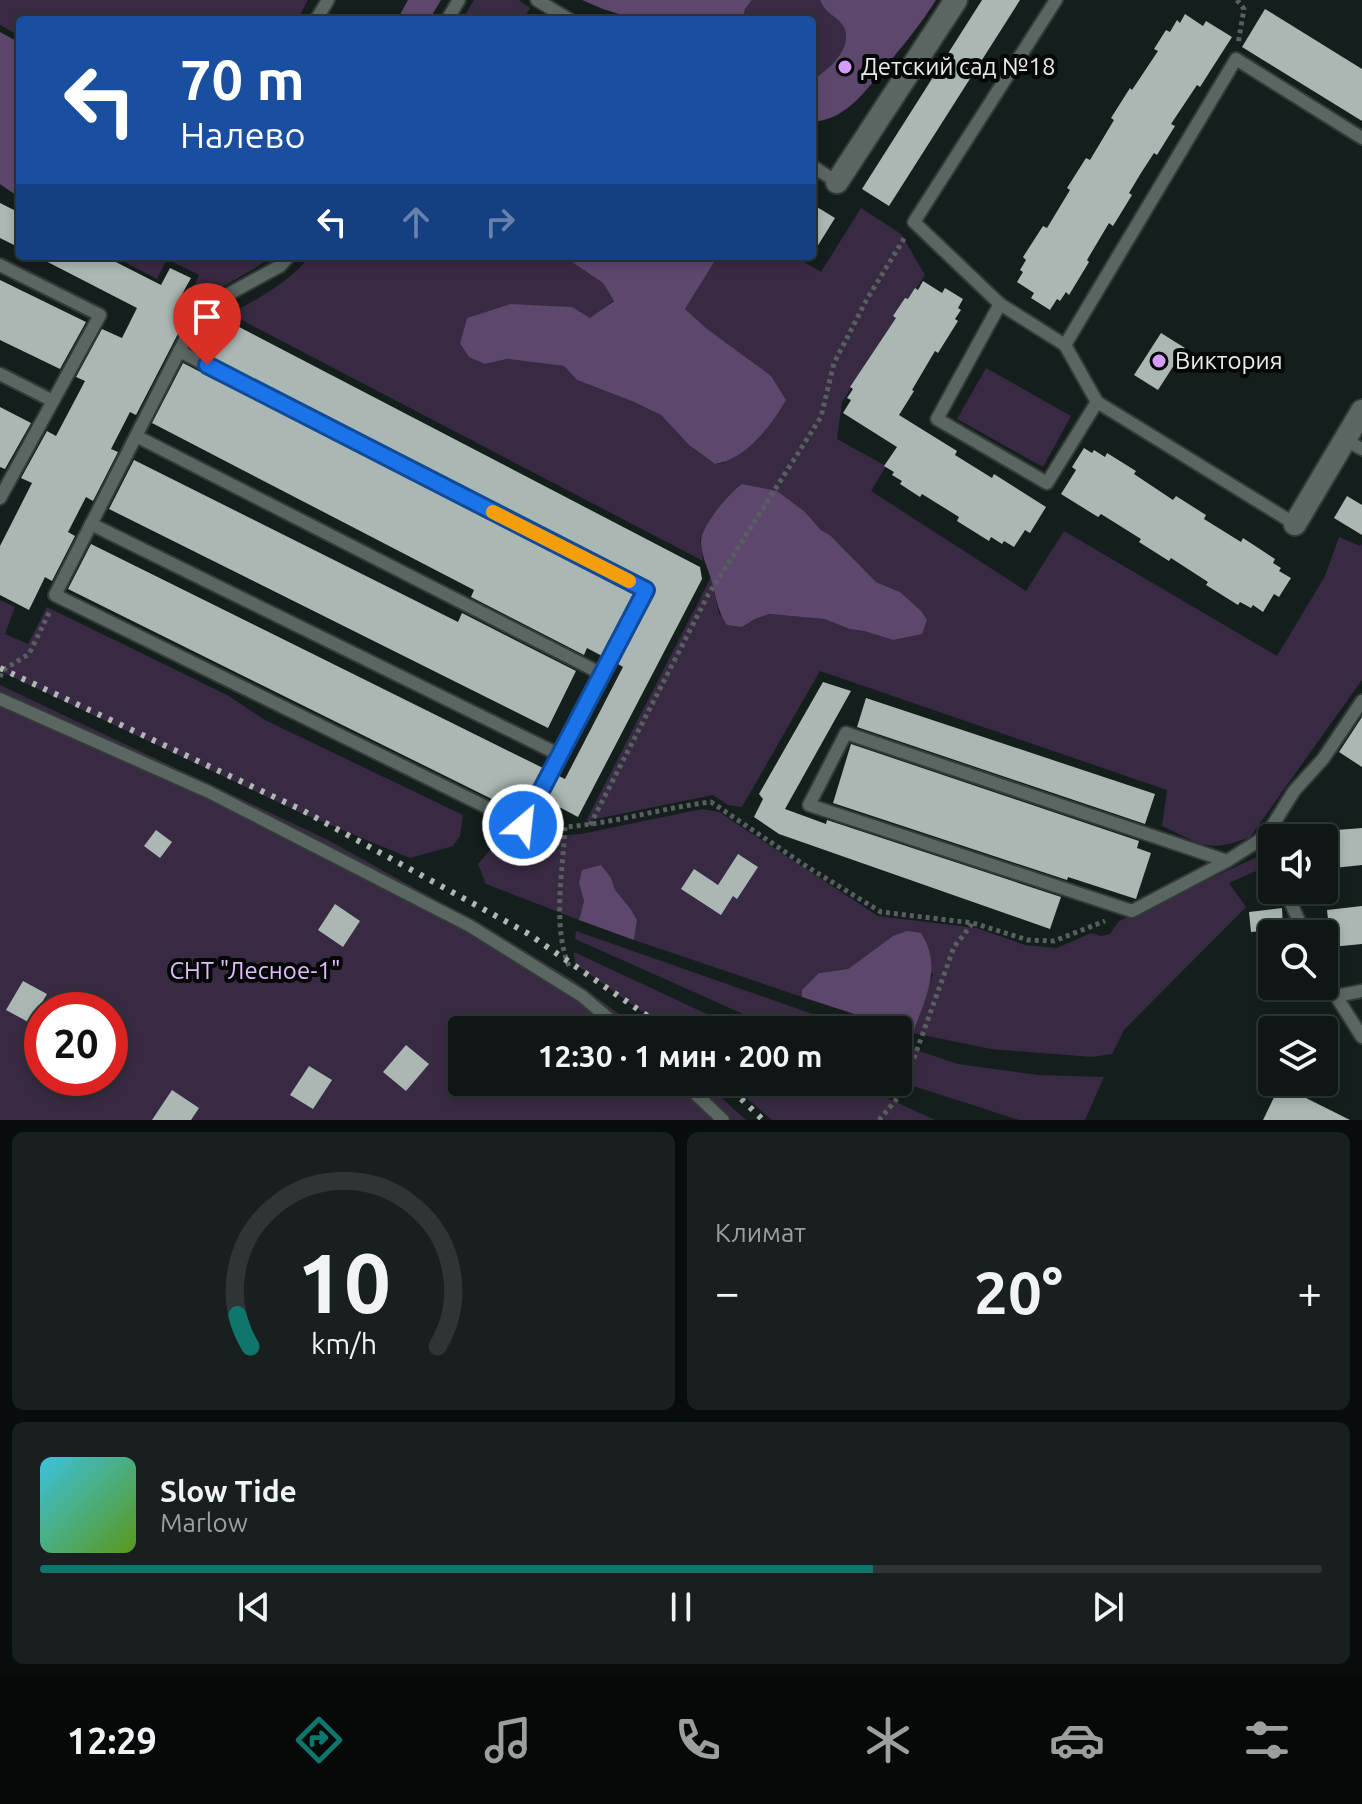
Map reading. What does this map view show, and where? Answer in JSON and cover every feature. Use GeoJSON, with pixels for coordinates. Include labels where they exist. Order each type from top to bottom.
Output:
{"type":"FeatureCollection","features":[{"type":"Feature","properties":{"kind":"street"},"geometry":{"type":"LineString","coordinates":[[837,182],[956,0]]}},
{"type":"Feature","properties":{"kind":"street"},"geometry":{"type":"LineString","coordinates":[[1295,524],[1353,444],[1362,411]]}},
{"type":"Feature","properties":{"kind":"lane"},"geometry":{"type":"LineString","coordinates":[[537,0],[563,16]]}},
{"type":"Feature","properties":{"kind":"lane"},"geometry":{"type":"LineString","coordinates":[[1056,0],[914,222],[1000,304],[1065,345],[1097,402],[1295,524]]}},
{"type":"Feature","properties":{"kind":"lane"},"geometry":{"type":"LineString","coordinates":[[1065,345],[1236,59],[1362,138]]}},
{"type":"Feature","properties":{"kind":"lane"},"geometry":{"type":"LineString","coordinates":[[816,169],[837,182]]}},
{"type":"Feature","properties":{"kind":"lane"},"geometry":{"type":"LineString","coordinates":[[179,351],[646,590],[523,825],[55,595],[179,351],[190,330],[225,296],[285,260]]}},
{"type":"Feature","properties":{"kind":"lane"},"geometry":{"type":"LineString","coordinates":[[0,265],[100,315],[1,492]]}},
{"type":"Feature","properties":{"kind":"lane"},"geometry":{"type":"LineString","coordinates":[[1000,304],[937,419],[1047,483],[1097,402]]}},
{"type":"Feature","properties":{"kind":"lane"},"geometry":{"type":"LineString","coordinates":[[0,374],[53,401]]}},
{"type":"Feature","properties":{"kind":"lane"},"geometry":{"type":"LineString","coordinates":[[136,436],[602,674]]}},
{"type":"Feature","properties":{"kind":"lane"},"geometry":{"type":"LineString","coordinates":[[91,524],[560,755]]}},
{"type":"Feature","properties":{"kind":"lane"},"geometry":{"type":"LineString","coordinates":[[0,699],[209,792],[470,926],[582,996],[606,1016]]}},
{"type":"Feature","properties":{"kind":"lane"},"geometry":{"type":"LineString","coordinates":[[1273,824],[1294,791],[1323,759],[1362,701]]}},
{"type":"Feature","properties":{"kind":"lane"},"geometry":{"type":"LineString","coordinates":[[1227,861],[846,733],[809,805],[1132,911],[1227,861],[1258,841]]}},
{"type":"Feature","properties":{"kind":"lane"},"geometry":{"type":"LineString","coordinates":[[1338,996],[1362,991]]}},
{"type":"Feature","properties":{"kind":"lane"},"geometry":{"type":"LineString","coordinates":[[1338,999],[1362,1037]]}},
{"type":"Feature","properties":{"kind":"lane"},"geometry":{"type":"LineString","coordinates":[[698,1096],[723,1120]]}},
{"type":"Feature","properties":{"kind":"path"},"geometry":{"type":"LineString","coordinates":[[1236,59],[1244,9],[1237,0]]}},
{"type":"Feature","properties":{"kind":"path"},"geometry":{"type":"LineString","coordinates":[[590,825],[708,595],[821,417],[834,363],[867,299],[914,222]]}},
{"type":"Feature","properties":{"kind":"path"},"geometry":{"type":"LineString","coordinates":[[0,677],[3,670],[29,654],[47,620],[55,595]]}},
{"type":"Feature","properties":{"kind":"path"},"geometry":{"type":"LineString","coordinates":[[582,996],[566,959],[560,919],[565,827],[590,825],[682,806],[711,802],[881,912],[973,923],[1028,940],[1054,941],[1132,911]]}},
{"type":"Feature","properties":{"kind":"path"},"geometry":{"type":"LineString","coordinates":[[879,1120],[901,1094],[954,947],[973,923]]}},
{"type":"Feature","properties":{"kind":"green space"},"geometry":{"type":"Polygon","coordinates":[[[0,0],[308,0],[299,16],[16,16],[16,34],[0,25],[0,0]]]}},
{"type":"Feature","properties":{"kind":"green space"},"geometry":{"type":"Polygon","coordinates":[[[474,0],[519,0],[530,8],[525,16],[464,16],[474,0]]]}},
{"type":"Feature","properties":{"kind":"green space"},"geometry":{"type":"Polygon","coordinates":[[[752,0],[820,0],[846,31],[844,48],[840,56],[816,76],[816,16],[744,16],[752,0]]]}},
{"type":"Feature","properties":{"kind":"green space"},"geometry":{"type":"Polygon","coordinates":[[[861,208],[901,234],[925,275],[842,402],[837,439],[886,466],[871,491],[1026,591],[1064,531],[1277,656],[1325,576],[1339,537],[1360,546],[1362,544],[1362,680],[1250,837],[1214,846],[1196,842],[1162,826],[1167,790],[820,671],[742,807],[728,805],[713,795],[586,821],[711,577],[719,614],[742,627],[768,614],[824,619],[893,640],[900,592],[876,582],[805,512],[700,538],[703,561],[230,314],[284,282],[306,260],[569,260],[603,283],[614,300],[590,319],[510,304],[467,318],[460,343],[485,364],[507,359],[564,366],[577,380],[661,415],[689,445],[715,464],[724,463],[707,329],[685,309],[716,260],[801,260],[821,272],[861,208]]]}},
{"type":"Feature","properties":{"kind":"green space"},"geometry":{"type":"Polygon","coordinates":[[[121,260],[166,260],[157,279],[121,260]]]}},
{"type":"Feature","properties":{"kind":"green space"},"geometry":{"type":"Polygon","coordinates":[[[169,260],[266,260],[200,300],[190,294],[199,275],[169,260]]]}},
{"type":"Feature","properties":{"kind":"green space"},"geometry":{"type":"Polygon","coordinates":[[[986,368],[1071,416],[1043,467],[957,419],[986,368]]]}},
{"type":"Feature","properties":{"kind":"green space"},"geometry":{"type":"Polygon","coordinates":[[[0,600],[15,607],[5,634],[28,644],[47,607],[227,695],[265,720],[463,815],[460,836],[453,846],[410,858],[301,813],[0,671],[0,600]]]}},
{"type":"Feature","properties":{"kind":"green space","name":"СНТ \"Лесное-1\""},"geometry":{"type":"Polygon","coordinates":[[[0,685],[328,840],[499,935],[573,980],[622,1016],[448,1016],[448,1096],[719,1096],[746,1120],[0,1120],[0,685]]]}},
{"type":"Feature","properties":{"kind":"green space"},"geometry":{"type":"Polygon","coordinates":[[[702,809],[719,812],[878,916],[977,928],[1025,945],[1057,948],[1091,933],[1101,936],[1110,934],[1119,921],[1258,856],[1258,870],[1229,883],[1246,907],[1124,1030],[1112,1054],[1092,1057],[991,1049],[913,1033],[933,974],[893,936],[848,969],[819,973],[803,990],[802,997],[634,940],[637,920],[615,890],[611,878],[579,883],[584,901],[579,920],[486,884],[478,864],[490,850],[543,837],[581,834],[702,809]]]}},
{"type":"Feature","properties":{"kind":"green space"},"geometry":{"type":"Polygon","coordinates":[[[576,931],[818,1016],[748,1016],[575,939],[576,931]]]}},
{"type":"Feature","properties":{"kind":"green space"},"geometry":{"type":"Polygon","coordinates":[[[574,952],[711,1016],[648,1016],[575,964],[574,952]]]}},
{"type":"Feature","properties":{"kind":"green space"},"geometry":{"type":"Polygon","coordinates":[[[912,1049],[958,1064],[1038,1075],[1104,1077],[1085,1120],[1019,1120],[912,1086],[912,1049]]]}},
{"type":"Feature","properties":{"kind":"green space"},"geometry":{"type":"Polygon","coordinates":[[[744,1096],[883,1096],[935,1120],[772,1120],[744,1096]]]}},
{"type":"Feature","properties":{"kind":"shaded area"},"geometry":{"type":"Polygon","coordinates":[[[408,0],[441,0],[431,16],[399,16],[408,0]]]}},
{"type":"Feature","properties":{"kind":"shaded area"},"geometry":{"type":"Polygon","coordinates":[[[582,0],[752,0],[744,16],[625,16],[582,0]]]}},
{"type":"Feature","properties":{"kind":"shaded area"},"geometry":{"type":"Polygon","coordinates":[[[820,0],[936,0],[857,100],[836,115],[816,121],[816,76],[839,56],[846,39],[841,23],[820,0]]]}},
{"type":"Feature","properties":{"kind":"shaded area"},"geometry":{"type":"Polygon","coordinates":[[[0,32],[16,41],[16,195],[0,184],[0,32]]]}},
{"type":"Feature","properties":{"kind":"shaded area"},"geometry":{"type":"Polygon","coordinates":[[[569,260],[716,260],[685,309],[771,376],[786,400],[756,440],[737,456],[715,464],[689,445],[661,415],[577,380],[564,366],[507,359],[485,364],[469,357],[460,343],[467,318],[510,304],[572,307],[590,318],[614,301],[603,283],[569,260]]]}},
{"type":"Feature","properties":{"kind":"shaded area"},"geometry":{"type":"Polygon","coordinates":[[[742,484],[777,491],[805,512],[876,582],[900,592],[921,611],[927,620],[922,634],[893,640],[824,619],[769,614],[742,627],[727,625],[719,609],[701,543],[710,520],[742,484]]]}},
{"type":"Feature","properties":{"kind":"shaded area"},"geometry":{"type":"Polygon","coordinates":[[[601,865],[637,920],[634,940],[579,920],[584,901],[579,883],[582,870],[601,865]]]}},
{"type":"Feature","properties":{"kind":"shaded area"},"geometry":{"type":"Polygon","coordinates":[[[907,931],[921,933],[931,958],[930,983],[913,1033],[912,1016],[861,1016],[802,997],[802,990],[819,973],[848,969],[893,936],[907,931]]]}},
{"type":"Feature","properties":{"kind":"building"},"geometry":{"type":"Polygon","coordinates":[[[982,0],[1020,0],[889,206],[862,189],[982,0]]]}},
{"type":"Feature","properties":{"kind":"building"},"geometry":{"type":"Polygon","coordinates":[[[1265,9],[1362,69],[1362,121],[1242,47],[1265,9]]]}},
{"type":"Feature","properties":{"kind":"building"},"geometry":{"type":"Polygon","coordinates":[[[1185,14],[1203,26],[1206,21],[1232,37],[1200,87],[1197,85],[1171,124],[1175,126],[1157,155],[1154,153],[1141,173],[1113,226],[1109,223],[1069,295],[1066,292],[1060,301],[1057,299],[1050,310],[1031,298],[1034,293],[1017,282],[1026,260],[1023,257],[1043,226],[1047,228],[1086,158],[1090,160],[1114,120],[1111,118],[1158,51],[1154,49],[1166,30],[1170,32],[1185,14]]]}},
{"type":"Feature","properties":{"kind":"building"},"geometry":{"type":"Polygon","coordinates":[[[0,203],[16,211],[16,246],[0,238],[0,203]]]}},
{"type":"Feature","properties":{"kind":"building"},"geometry":{"type":"Polygon","coordinates":[[[816,206],[835,218],[816,249],[816,206]]]}},
{"type":"Feature","properties":{"kind":"building"},"geometry":{"type":"Polygon","coordinates":[[[44,260],[112,260],[161,285],[170,268],[191,278],[181,296],[201,307],[182,326],[136,415],[130,412],[111,449],[118,452],[93,501],[86,497],[68,532],[75,536],[52,581],[45,577],[29,610],[0,595],[0,546],[32,483],[21,478],[47,431],[56,436],[85,381],[76,377],[102,329],[122,338],[137,308],[44,260]]]}},
{"type":"Feature","properties":{"kind":"building"},"geometry":{"type":"Polygon","coordinates":[[[0,280],[86,322],[60,369],[0,340],[0,280]]]}},
{"type":"Feature","properties":{"kind":"building"},"geometry":{"type":"Polygon","coordinates":[[[923,281],[942,293],[945,288],[963,299],[955,319],[958,321],[938,353],[935,351],[899,415],[957,451],[955,455],[992,478],[994,474],[1046,507],[1030,533],[1025,530],[1014,547],[991,537],[989,541],[957,521],[959,517],[900,484],[902,481],[892,475],[894,472],[884,466],[897,447],[843,413],[851,400],[847,398],[853,389],[850,387],[896,318],[893,316],[905,298],[908,299],[915,288],[918,290],[923,281]]]}},
{"type":"Feature","properties":{"kind":"building"},"geometry":{"type":"Polygon","coordinates":[[[218,316],[700,567],[702,579],[578,817],[546,800],[559,776],[565,779],[623,667],[618,664],[654,594],[653,585],[191,347],[197,335],[218,316]]]}},
{"type":"Feature","properties":{"kind":"building","name":"Виктория"},"geometry":{"type":"Polygon","coordinates":[[[1161,333],[1185,348],[1158,390],[1134,375],[1161,333]]]}},
{"type":"Feature","properties":{"kind":"building"},"geometry":{"type":"Polygon","coordinates":[[[183,363],[634,594],[602,656],[587,648],[584,655],[471,597],[474,590],[152,423],[183,363]]]}},
{"type":"Feature","properties":{"kind":"building"},"geometry":{"type":"Polygon","coordinates":[[[0,407],[31,423],[5,469],[0,467],[0,407]]]}},
{"type":"Feature","properties":{"kind":"building"},"geometry":{"type":"Polygon","coordinates":[[[1084,448],[1105,457],[1107,453],[1173,500],[1176,496],[1206,515],[1204,519],[1241,542],[1243,538],[1275,559],[1273,563],[1281,568],[1279,571],[1291,578],[1279,597],[1274,594],[1263,612],[1253,605],[1251,608],[1240,602],[1238,605],[1171,558],[1169,561],[1139,542],[1141,539],[1061,494],[1076,470],[1072,467],[1084,448]]]}},
{"type":"Feature","properties":{"kind":"building"},"geometry":{"type":"Polygon","coordinates":[[[134,460],[458,622],[462,613],[576,671],[548,728],[109,509],[134,460]]]}},
{"type":"Feature","properties":{"kind":"building"},"geometry":{"type":"Polygon","coordinates":[[[1347,496],[1362,505],[1362,535],[1334,518],[1347,496]]]}},
{"type":"Feature","properties":{"kind":"building"},"geometry":{"type":"Polygon","coordinates":[[[91,544],[543,768],[530,792],[520,787],[510,808],[68,589],[91,544]]]}},
{"type":"Feature","properties":{"kind":"building"},"geometry":{"type":"Polygon","coordinates":[[[823,682],[851,691],[785,809],[1061,897],[1050,929],[779,834],[754,817],[763,799],[759,794],[823,682]]]}},
{"type":"Feature","properties":{"kind":"building"},"geometry":{"type":"Polygon","coordinates":[[[866,698],[1155,794],[1145,824],[857,727],[866,698]]]}},
{"type":"Feature","properties":{"kind":"building"},"geometry":{"type":"Polygon","coordinates":[[[1362,717],[1362,767],[1339,752],[1362,717]]]}},
{"type":"Feature","properties":{"kind":"building"},"geometry":{"type":"Polygon","coordinates":[[[851,744],[1139,841],[1137,848],[1151,853],[1136,899],[1068,877],[1067,880],[833,803],[851,744]]]}},
{"type":"Feature","properties":{"kind":"building"},"geometry":{"type":"Polygon","coordinates":[[[1362,828],[1362,865],[1338,868],[1338,830],[1362,828]]]}},
{"type":"Feature","properties":{"kind":"building"},"geometry":{"type":"Polygon","coordinates":[[[156,830],[172,842],[160,858],[144,846],[156,830]]]}},
{"type":"Feature","properties":{"kind":"building"},"geometry":{"type":"Polygon","coordinates":[[[738,854],[758,867],[737,899],[733,896],[721,915],[681,889],[694,869],[718,885],[738,854]]]}},
{"type":"Feature","properties":{"kind":"building"},"geometry":{"type":"Polygon","coordinates":[[[335,904],[360,921],[343,947],[318,930],[335,904]]]}},
{"type":"Feature","properties":{"kind":"building"},"geometry":{"type":"Polygon","coordinates":[[[1362,906],[1362,944],[1338,946],[1338,920],[1328,920],[1327,910],[1362,906]]]}},
{"type":"Feature","properties":{"kind":"building"},"geometry":{"type":"Polygon","coordinates":[[[1282,908],[1283,920],[1258,920],[1258,931],[1251,932],[1249,912],[1282,908]]]}},
{"type":"Feature","properties":{"kind":"building"},"geometry":{"type":"Polygon","coordinates":[[[23,981],[43,992],[24,992],[24,1020],[6,1010],[23,981]]]}},
{"type":"Feature","properties":{"kind":"building"},"geometry":{"type":"Polygon","coordinates":[[[406,1045],[429,1064],[406,1091],[383,1072],[406,1045]]]}},
{"type":"Feature","properties":{"kind":"building"},"geometry":{"type":"Polygon","coordinates":[[[309,1066],[332,1080],[313,1109],[290,1095],[309,1066]]]}},
{"type":"Feature","properties":{"kind":"building"},"geometry":{"type":"Polygon","coordinates":[[[172,1090],[199,1108],[191,1120],[152,1120],[172,1090]]]}},
{"type":"Feature","properties":{"kind":"building"},"geometry":{"type":"Polygon","coordinates":[[[1275,1096],[1302,1096],[1350,1120],[1263,1120],[1275,1096]]]}},
{"type":"Feature","properties":{"kind":"railway"},"geometry":{"type":"LineString","coordinates":[[0,668],[302,810],[527,933],[648,1016]]}},
{"type":"Feature","properties":{"kind":"railway"},"geometry":{"type":"LineString","coordinates":[[738,1096],[763,1120]]}},
{"type":"Feature","properties":{"kind":"slow traffic"},"geometry":{"type":"LineString","coordinates":[[493,512],[629,581]]}},
{"type":"Feature","properties":{"kind":"place","name":"Детский сад №18"},"geometry":{"type":"Point","coordinates":[845,67]}},
{"type":"Feature","properties":{"kind":"place","name":"Виктория"},"geometry":{"type":"Point","coordinates":[1159,361]}},
{"type":"Feature","properties":{"kind":"route"},"geometry":{"type":"LineString","coordinates":[[207,365],[646,590],[523,825]]}}]}
